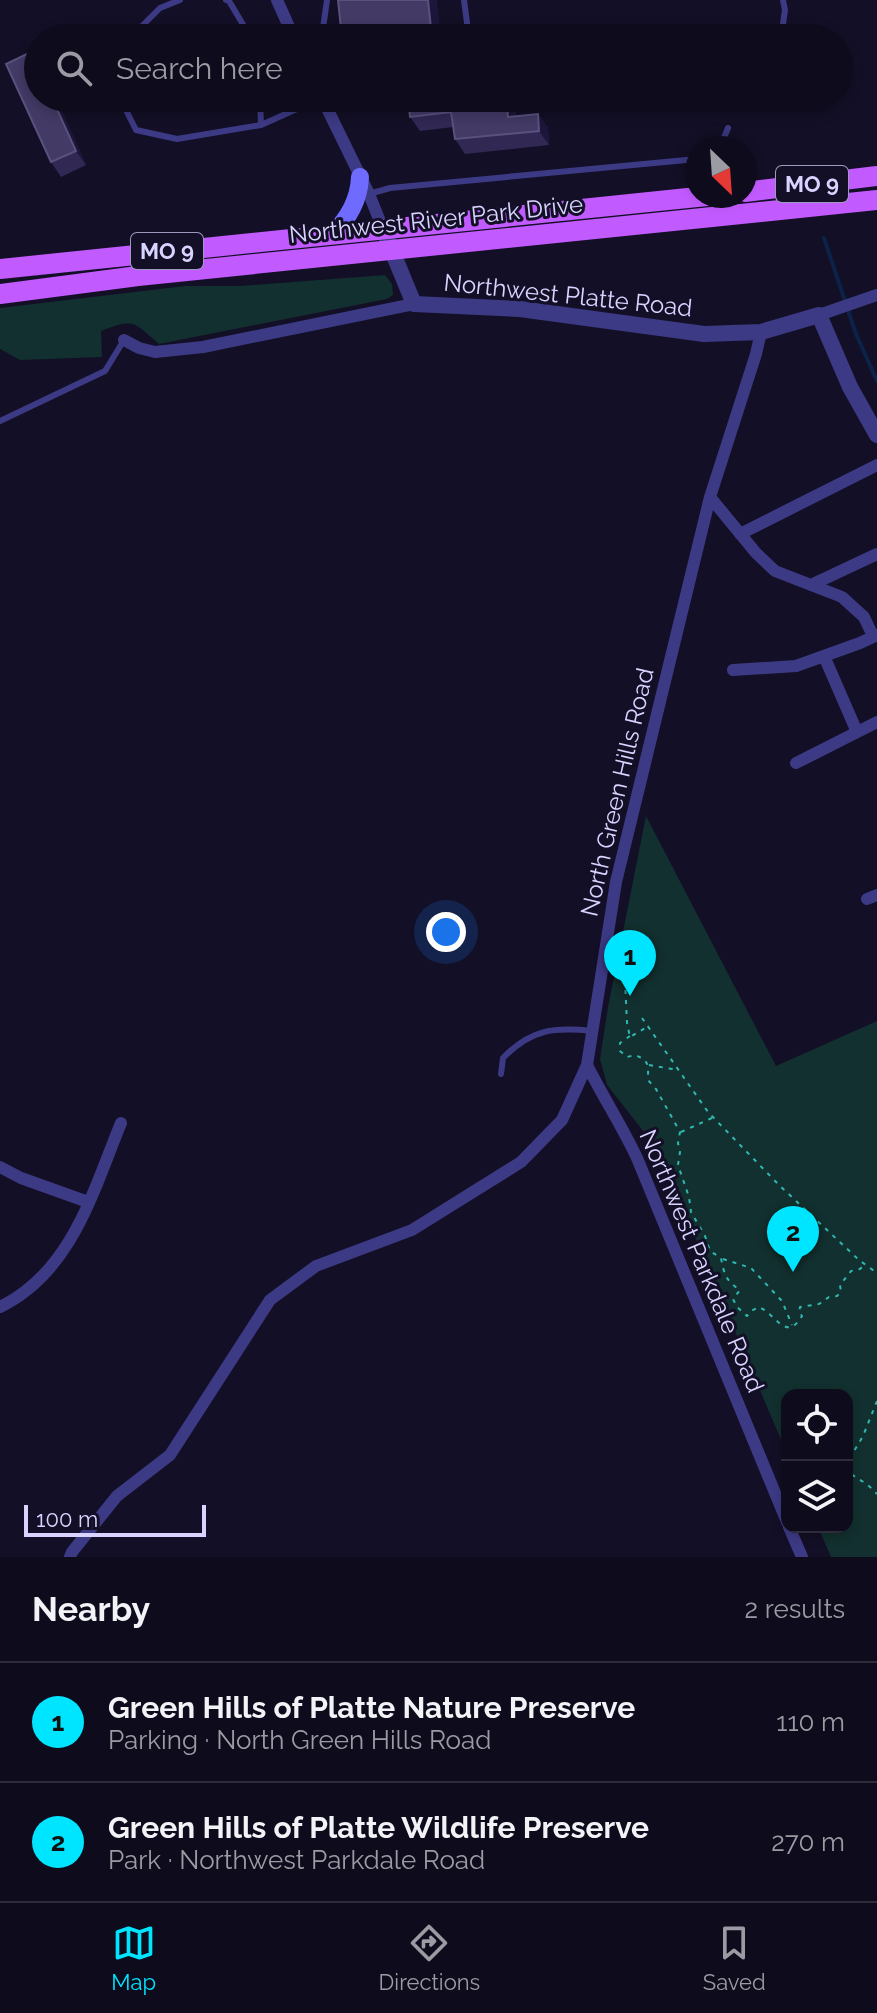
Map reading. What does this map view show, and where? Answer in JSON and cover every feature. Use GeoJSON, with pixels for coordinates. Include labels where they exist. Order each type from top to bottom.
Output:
{"type":"FeatureCollection","features":[{"type":"Feature","properties":{"kind":"main road","name":"MO 9"},"geometry":{"type":"LineString","coordinates":[[757,191],[877,176]]}},
{"type":"Feature","properties":{"kind":"main road"},"geometry":{"type":"LineString","coordinates":[[333,234],[347,220],[365,185]]}},
{"type":"Feature","properties":{"kind":"main road","name":"Northwest River Park Drive"},"geometry":{"type":"LineString","coordinates":[[0,269],[685,199]]}},
{"type":"Feature","properties":{"kind":"main road","name":"Northwest River Park Drive"},"geometry":{"type":"LineString","coordinates":[[0,294],[138,276],[877,200]]}},
{"type":"Feature","properties":{"kind":"street"},"geometry":{"type":"LineString","coordinates":[[277,0],[288,24]]}},
{"type":"Feature","properties":{"kind":"street"},"geometry":{"type":"LineString","coordinates":[[331,112],[365,185],[414,304]]}},
{"type":"Feature","properties":{"kind":"street"},"geometry":{"type":"LineString","coordinates":[[872,296],[825,313],[850,387],[877,435]]}},
{"type":"Feature","properties":{"kind":"street","name":"Northwest Platte Road"},"geometry":{"type":"LineString","coordinates":[[124,340],[155,352],[191,348],[414,304],[520,309],[704,334],[761,332],[825,313]]}},
{"type":"Feature","properties":{"kind":"street","name":"North Green Hills Road"},"geometry":{"type":"LineString","coordinates":[[70,1557],[117,1496],[170,1455],[270,1300],[316,1266],[412,1230],[521,1162],[562,1120],[587,1065],[616,882],[710,497],[761,332]]}},
{"type":"Feature","properties":{"kind":"street"},"geometry":{"type":"LineString","coordinates":[[740,534],[877,465]]}},
{"type":"Feature","properties":{"kind":"street"},"geometry":{"type":"LineString","coordinates":[[710,497],[775,571],[842,597],[864,617],[875,636],[796,666],[733,670]]}},
{"type":"Feature","properties":{"kind":"street"},"geometry":{"type":"LineString","coordinates":[[811,585],[877,554]]}},
{"type":"Feature","properties":{"kind":"street"},"geometry":{"type":"LineString","coordinates":[[824,656],[857,732]]}},
{"type":"Feature","properties":{"kind":"street"},"geometry":{"type":"LineString","coordinates":[[796,763],[877,722]]}},
{"type":"Feature","properties":{"kind":"street","name":"Northwest Parkdale Road"},"geometry":{"type":"LineString","coordinates":[[587,1065],[637,1158],[781,1507]]}},
{"type":"Feature","properties":{"kind":"street"},"geometry":{"type":"LineString","coordinates":[[0,1307],[34,1286],[56,1263],[72,1238],[121,1123]]}},
{"type":"Feature","properties":{"kind":"street"},"geometry":{"type":"LineString","coordinates":[[0,1167],[21,1178],[88,1202]]}},
{"type":"Feature","properties":{"kind":"street","name":"Northwest Parkdale Road"},"geometry":{"type":"LineString","coordinates":[[792,1533],[802,1557]]}},
{"type":"Feature","properties":{"kind":"lane"},"geometry":{"type":"LineString","coordinates":[[144,24],[160,8],[180,0]]}},
{"type":"Feature","properties":{"kind":"lane"},"geometry":{"type":"LineString","coordinates":[[226,0],[245,24]]}},
{"type":"Feature","properties":{"kind":"lane"},"geometry":{"type":"LineString","coordinates":[[324,24],[327,0]]}},
{"type":"Feature","properties":{"kind":"lane"},"geometry":{"type":"LineString","coordinates":[[464,0],[467,24]]}},
{"type":"Feature","properties":{"kind":"lane"},"geometry":{"type":"LineString","coordinates":[[783,0],[783,24]]}},
{"type":"Feature","properties":{"kind":"lane"},"geometry":{"type":"LineString","coordinates":[[127,112],[136,130],[177,139],[261,125],[290,112]]}},
{"type":"Feature","properties":{"kind":"lane"},"geometry":{"type":"LineString","coordinates":[[261,112],[261,125]]}},
{"type":"Feature","properties":{"kind":"lane"},"geometry":{"type":"LineString","coordinates":[[725,136],[728,128]]}},
{"type":"Feature","properties":{"kind":"lane"},"geometry":{"type":"LineString","coordinates":[[365,185],[390,188],[685,160]]}},
{"type":"Feature","properties":{"kind":"lane"},"geometry":{"type":"LineString","coordinates":[[0,421],[105,371],[124,340]]}},
{"type":"Feature","properties":{"kind":"lane"},"geometry":{"type":"LineString","coordinates":[[501,1074],[503,1058],[524,1039],[550,1029],[593,1031]]}},
{"type":"Feature","properties":{"kind":"path"},"geometry":{"type":"LineString","coordinates":[[625,980],[630,1036]]}},
{"type":"Feature","properties":{"kind":"path"},"geometry":{"type":"LineString","coordinates":[[642,1018],[713,1118],[779,1185],[877,1273]]}},
{"type":"Feature","properties":{"kind":"path"},"geometry":{"type":"LineString","coordinates":[[648,1026],[620,1043],[620,1051],[627,1057],[635,1055],[644,1059],[648,1065],[648,1080],[680,1132],[678,1165],[691,1212],[710,1251],[751,1268],[782,1301],[793,1327]]}},
{"type":"Feature","properties":{"kind":"path"},"geometry":{"type":"LineString","coordinates":[[648,1065],[679,1070]]}},
{"type":"Feature","properties":{"kind":"path"},"geometry":{"type":"LineString","coordinates":[[680,1132],[713,1118]]}},
{"type":"Feature","properties":{"kind":"path"},"geometry":{"type":"LineString","coordinates":[[721,1258],[724,1274],[740,1290],[733,1299],[737,1307],[747,1316],[759,1307],[770,1313],[783,1327],[793,1327],[798,1323],[802,1316],[800,1307],[819,1304],[837,1296],[841,1292],[840,1285],[848,1275],[865,1264]]}},
{"type":"Feature","properties":{"kind":"path"},"geometry":{"type":"LineString","coordinates":[[877,1401],[850,1458],[851,1474],[877,1494]]}},
{"type":"Feature","properties":{"kind":"green space"},"geometry":{"type":"Polygon","coordinates":[[[385,275],[392,284],[393,295],[387,299],[159,344],[133,324],[112,327],[101,331],[102,357],[20,360],[0,349],[0,308],[185,286],[240,286],[385,275]]]}},
{"type":"Feature","properties":{"kind":"green space"},"geometry":{"type":"Polygon","coordinates":[[[646,816],[776,1066],[877,1021],[877,1557],[831,1557],[821,1533],[853,1533],[853,1389],[781,1389],[781,1440],[658,1150],[607,1085],[600,1059],[646,816]]]}},
{"type":"Feature","properties":{"kind":"building"},"geometry":{"type":"Polygon","coordinates":[[[338,0],[428,0],[431,24],[341,24],[338,0]]]}},
{"type":"Feature","properties":{"kind":"building"},"geometry":{"type":"Polygon","coordinates":[[[24,55],[24,103],[6,64],[24,55]]]}},
{"type":"Feature","properties":{"kind":"building"},"geometry":{"type":"Polygon","coordinates":[[[28,112],[58,112],[76,151],[51,162],[28,112]]]}},
{"type":"Feature","properties":{"kind":"building"},"geometry":{"type":"Polygon","coordinates":[[[409,112],[451,112],[410,117],[409,112]]]}},
{"type":"Feature","properties":{"kind":"building"},"geometry":{"type":"Polygon","coordinates":[[[451,112],[507,112],[508,117],[538,114],[539,131],[455,139],[451,112]]]}},
{"type":"Feature","properties":{"kind":"waterway"},"geometry":{"type":"LineString","coordinates":[[824,238],[856,334],[877,381]]}},
{"type":"Feature","properties":{"kind":"place","name":"Green Hills of Platte Nature Preserve"},"geometry":{"type":"Point","coordinates":[630,996]}},
{"type":"Feature","properties":{"kind":"place","name":"Green Hills of Platte Wildlife Preserve"},"geometry":{"type":"Point","coordinates":[793,1272]}}]}
